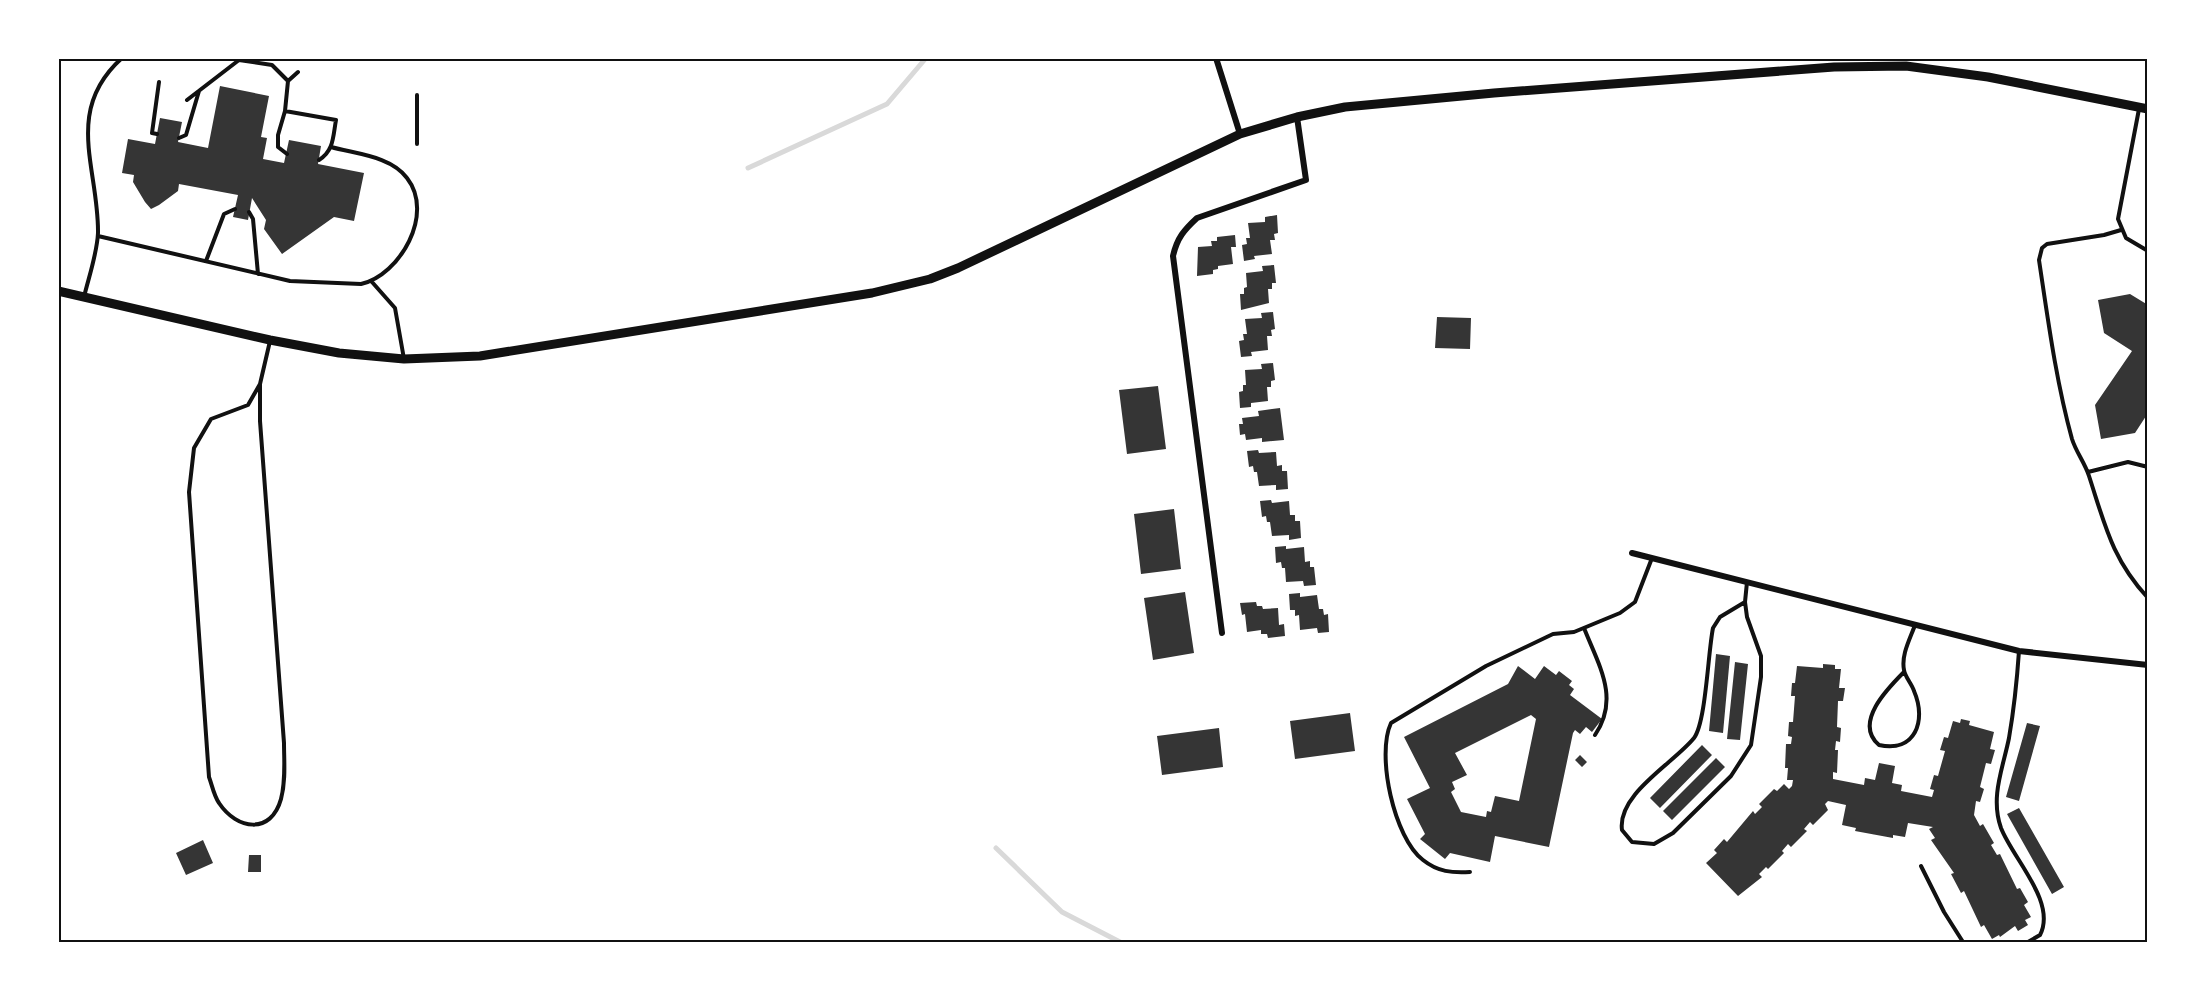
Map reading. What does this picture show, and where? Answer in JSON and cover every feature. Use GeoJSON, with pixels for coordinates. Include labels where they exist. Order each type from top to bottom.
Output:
{"type":"FeatureCollection","features":[{"type":"Feature","properties":{"kind":"main road"},"geometry":{"type":"LineString","coordinates":[[58,291],[270,340],[339,353],[404,359],[480,356],[872,294],[930,279],[1240,134],[1297,117],[1345,107],[1494,93],[1834,67],[1906,66],[1988,77],[2144,108]]}},
{"type":"Feature","properties":{"kind":"street"},"geometry":{"type":"LineString","coordinates":[[1216,58],[1240,134]]}},
{"type":"Feature","properties":{"kind":"street"},"geometry":{"type":"LineString","coordinates":[[1222,633],[1173,256],[1176,242],[1183,230],[1197,218],[1306,180],[1297,117]]}},
{"type":"Feature","properties":{"kind":"street"},"geometry":{"type":"LineString","coordinates":[[1632,553],[2019,651],[2148,664]]}},
{"type":"Feature","properties":{"kind":"lane"},"geometry":{"type":"LineString","coordinates":[[84,297],[98,236],[97,206],[87,153],[88,123],[93,102],[107,72],[122,58]]}},
{"type":"Feature","properties":{"kind":"lane"},"geometry":{"type":"LineString","coordinates":[[187,100],[239,60],[272,65],[288,81]]}},
{"type":"Feature","properties":{"kind":"lane"},"geometry":{"type":"LineString","coordinates":[[286,154],[278,147],[278,135],[285,111],[288,81],[298,72]]}},
{"type":"Feature","properties":{"kind":"lane"},"geometry":{"type":"LineString","coordinates":[[157,134],[152,133],[152,119],[159,82]]}},
{"type":"Feature","properties":{"kind":"lane"},"geometry":{"type":"LineString","coordinates":[[179,138],[186,135],[199,90]]}},
{"type":"Feature","properties":{"kind":"lane"},"geometry":{"type":"LineString","coordinates":[[417,94],[417,144]]}},
{"type":"Feature","properties":{"kind":"lane"},"geometry":{"type":"LineString","coordinates":[[2144,108],[2118,207],[2121,230],[2126,238],[2148,251]]}},
{"type":"Feature","properties":{"kind":"lane"},"geometry":{"type":"LineString","coordinates":[[285,111],[336,120],[332,147],[327,155],[319,160]]}},
{"type":"Feature","properties":{"kind":"lane"},"geometry":{"type":"LineString","coordinates":[[98,236],[258,274],[309,283],[361,284],[372,282],[409,248],[419,213],[416,196],[407,178],[388,162],[332,147]]}},
{"type":"Feature","properties":{"kind":"lane"},"geometry":{"type":"LineString","coordinates":[[206,261],[224,214],[235,209]]}},
{"type":"Feature","properties":{"kind":"lane"},"geometry":{"type":"LineString","coordinates":[[249,212],[253,219],[258,274]]}},
{"type":"Feature","properties":{"kind":"lane"},"geometry":{"type":"LineString","coordinates":[[2121,230],[2047,244],[2042,248],[2039,260],[2051,339],[2073,441],[2088,472],[2111,546],[2127,576],[2148,598]]}},
{"type":"Feature","properties":{"kind":"lane"},"geometry":{"type":"LineString","coordinates":[[372,282],[395,308],[404,359]]}},
{"type":"Feature","properties":{"kind":"lane"},"geometry":{"type":"LineString","coordinates":[[260,384],[248,405],[211,419],[194,448],[189,492],[208,777],[218,802],[233,820],[249,825],[261,824],[273,816],[280,800],[284,780],[260,421],[260,384],[270,340]]}},
{"type":"Feature","properties":{"kind":"lane"},"geometry":{"type":"LineString","coordinates":[[2088,472],[2128,462],[2148,467]]}},
{"type":"Feature","properties":{"kind":"lane"},"geometry":{"type":"LineString","coordinates":[[1470,872],[1452,873],[1436,869],[1420,859],[1405,834],[1391,798],[1384,756],[1385,736],[1391,723],[1486,666],[1552,634],[1584,628],[1620,613],[1635,602],[1652,558]]}},
{"type":"Feature","properties":{"kind":"lane"},"geometry":{"type":"LineString","coordinates":[[1744,602],[1720,617],[1713,628],[1702,715],[1695,737],[1630,800],[1623,814],[1622,830],[1632,842],[1654,844],[1673,833],[1731,776],[1751,745],[1761,677],[1758,645],[1744,602],[1747,582]]}},
{"type":"Feature","properties":{"kind":"lane"},"geometry":{"type":"LineString","coordinates":[[1904,672],[1883,692],[1872,716],[1870,732],[1879,745],[1899,747],[1906,743],[1918,723],[1919,708],[1915,692],[1904,672],[1904,656],[1915,625]]}},
{"type":"Feature","properties":{"kind":"lane"},"geometry":{"type":"LineString","coordinates":[[1584,628],[1608,697],[1607,712],[1595,735]]}},
{"type":"Feature","properties":{"kind":"lane"},"geometry":{"type":"LineString","coordinates":[[2019,651],[2017,684],[2009,737],[1996,792],[2001,828],[2032,883],[2046,918],[2040,935],[2028,942]]}},
{"type":"Feature","properties":{"kind":"lane"},"geometry":{"type":"LineString","coordinates":[[1922,866],[1944,912],[1963,942]]}},
{"type":"Feature","properties":{"kind":"building"},"geometry":{"type":"Polygon","coordinates":[[[220,86],[269,96],[261,137],[267,138],[263,159],[284,163],[289,140],[321,146],[318,164],[364,173],[354,221],[334,217],[282,254],[264,229],[266,220],[252,198],[248,220],[233,217],[238,195],[179,184],[178,191],[151,209],[133,182],[134,175],[122,173],[128,139],[155,144],[160,118],[182,122],[178,142],[208,148],[220,86]]]}},
{"type":"Feature","properties":{"kind":"building"},"geometry":{"type":"Polygon","coordinates":[[[1277,215],[1278,233],[1274,234],[1275,240],[1270,240],[1272,254],[1254,256],[1255,259],[1244,261],[1242,245],[1247,244],[1246,238],[1250,238],[1248,223],[1265,222],[1265,217],[1277,215]]]}},
{"type":"Feature","properties":{"kind":"building"},"geometry":{"type":"Polygon","coordinates":[[[1235,235],[1236,247],[1231,247],[1233,264],[1218,266],[1218,269],[1213,270],[1213,274],[1197,276],[1198,247],[1212,246],[1211,241],[1217,241],[1217,237],[1235,235]]]}},
{"type":"Feature","properties":{"kind":"building"},"geometry":{"type":"Polygon","coordinates":[[[1274,265],[1276,283],[1272,283],[1272,289],[1268,289],[1269,303],[1241,310],[1240,294],[1244,294],[1244,288],[1247,287],[1246,273],[1263,271],[1262,266],[1274,265]]]}},
{"type":"Feature","properties":{"kind":"building"},"geometry":{"type":"Polygon","coordinates":[[[2130,294],[2148,305],[2148,413],[2135,433],[2101,439],[2095,405],[2132,351],[2104,333],[2098,300],[2130,294]]]}},
{"type":"Feature","properties":{"kind":"building"},"geometry":{"type":"Polygon","coordinates":[[[1273,312],[1275,329],[1271,330],[1272,336],[1267,336],[1268,350],[1251,352],[1252,356],[1241,357],[1239,341],[1244,340],[1243,334],[1247,334],[1245,319],[1262,318],[1261,313],[1273,312]]]}},
{"type":"Feature","properties":{"kind":"building"},"geometry":{"type":"Polygon","coordinates":[[[1437,317],[1471,318],[1470,349],[1435,348],[1437,317]]]}},
{"type":"Feature","properties":{"kind":"building"},"geometry":{"type":"Polygon","coordinates":[[[1273,363],[1275,380],[1271,381],[1271,387],[1267,387],[1268,401],[1251,403],[1251,407],[1240,408],[1239,392],[1243,391],[1243,385],[1246,385],[1245,370],[1262,369],[1261,364],[1273,363]]]}},
{"type":"Feature","properties":{"kind":"building"},"geometry":{"type":"Polygon","coordinates":[[[1158,386],[1166,449],[1127,454],[1119,390],[1158,386]]]}},
{"type":"Feature","properties":{"kind":"building"},"geometry":{"type":"Polygon","coordinates":[[[1280,408],[1284,440],[1262,442],[1262,438],[1246,440],[1245,434],[1240,435],[1239,424],[1243,424],[1242,418],[1259,416],[1258,411],[1280,408]]]}},
{"type":"Feature","properties":{"kind":"building"},"geometry":{"type":"Polygon","coordinates":[[[1258,450],[1259,453],[1276,452],[1277,466],[1282,465],[1282,471],[1287,471],[1288,489],[1276,490],[1276,485],[1259,486],[1257,472],[1254,472],[1253,466],[1249,467],[1247,451],[1258,450]]]}},
{"type":"Feature","properties":{"kind":"building"},"geometry":{"type":"Polygon","coordinates":[[[1271,500],[1272,503],[1289,501],[1290,515],[1295,515],[1295,521],[1300,521],[1301,538],[1289,540],[1289,535],[1272,536],[1270,522],[1267,522],[1266,516],[1262,517],[1260,501],[1271,500]]]}},
{"type":"Feature","properties":{"kind":"building"},"geometry":{"type":"Polygon","coordinates":[[[1174,509],[1181,569],[1141,574],[1134,514],[1174,509]]]}},
{"type":"Feature","properties":{"kind":"building"},"geometry":{"type":"Polygon","coordinates":[[[1286,546],[1286,549],[1304,547],[1305,562],[1310,561],[1310,567],[1314,567],[1316,585],[1304,586],[1303,581],[1286,582],[1285,568],[1282,568],[1281,562],[1276,563],[1275,547],[1286,546]]]}},
{"type":"Feature","properties":{"kind":"building"},"geometry":{"type":"Polygon","coordinates":[[[1185,592],[1194,653],[1153,660],[1144,598],[1185,592]]]}},
{"type":"Feature","properties":{"kind":"building"},"geometry":{"type":"Polygon","coordinates":[[[1300,593],[1300,597],[1317,595],[1319,609],[1323,609],[1324,615],[1328,614],[1329,632],[1318,633],[1317,628],[1300,630],[1299,615],[1295,616],[1295,610],[1290,610],[1289,594],[1300,593]]]}},
{"type":"Feature","properties":{"kind":"building"},"geometry":{"type":"Polygon","coordinates":[[[1256,602],[1257,606],[1262,606],[1263,609],[1278,608],[1279,625],[1284,624],[1285,636],[1268,638],[1267,634],[1261,634],[1261,630],[1247,632],[1245,614],[1242,615],[1240,603],[1256,602]]]}},
{"type":"Feature","properties":{"kind":"building"},"geometry":{"type":"Polygon","coordinates":[[[1716,654],[1730,656],[1723,733],[1709,731],[1716,654]]]}},
{"type":"Feature","properties":{"kind":"building"},"geometry":{"type":"Polygon","coordinates":[[[1735,662],[1748,664],[1740,740],[1727,739],[1735,662]]]}},
{"type":"Feature","properties":{"kind":"building"},"geometry":{"type":"Polygon","coordinates":[[[1823,664],[1835,665],[1835,669],[1841,669],[1839,688],[1845,688],[1843,701],[1838,701],[1837,727],[1841,728],[1840,742],[1836,741],[1835,750],[1838,750],[1837,773],[1833,772],[1833,779],[1864,785],[1865,778],[1875,780],[1879,763],[1895,766],[1892,783],[1902,785],[1901,791],[1932,797],[1934,790],[1930,789],[1934,775],[1938,776],[1945,751],[1940,750],[1944,737],[1948,738],[1953,721],[1960,723],[1961,719],[1970,721],[1969,725],[1994,732],[1990,749],[1995,750],[1991,764],[1986,763],[1980,787],[1984,789],[1980,802],[1976,801],[1974,815],[1980,826],[1983,824],[1994,843],[1991,845],[1997,855],[2000,854],[2017,889],[2020,888],[2028,902],[2024,905],[2031,917],[2025,920],[2028,925],[2018,931],[2015,926],[2000,937],[1999,935],[1992,939],[1984,925],[1981,927],[1964,891],[1961,893],[1951,874],[1954,873],[1931,840],[1935,838],[1929,829],[1933,827],[1908,823],[1905,837],[1893,835],[1893,838],[1855,831],[1856,828],[1842,825],[1846,805],[1828,801],[1825,804],[1828,810],[1813,825],[1810,822],[1804,829],[1807,831],[1791,847],[1788,844],[1782,851],[1784,853],[1768,869],[1766,867],[1759,874],[1762,877],[1738,896],[1706,863],[1717,853],[1714,850],[1724,839],[1727,842],[1753,811],[1755,814],[1762,807],[1759,804],[1774,789],[1777,791],[1784,784],[1789,789],[1792,786],[1793,780],[1787,780],[1788,768],[1785,768],[1786,744],[1791,744],[1792,737],[1788,736],[1789,722],[1793,722],[1795,696],[1791,696],[1792,683],[1795,683],[1797,666],[1823,668],[1823,664]]]}},
{"type":"Feature","properties":{"kind":"building"},"geometry":{"type":"Polygon","coordinates":[[[1518,666],[1535,679],[1544,666],[1556,675],[1559,671],[1572,681],[1569,685],[1574,689],[1570,695],[1602,719],[1592,732],[1586,727],[1580,734],[1575,730],[1573,733],[1549,847],[1495,836],[1490,862],[1450,853],[1445,859],[1420,839],[1425,834],[1407,799],[1430,788],[1404,737],[1508,684],[1518,666]],[[1531,715],[1455,753],[1467,775],[1452,782],[1455,789],[1451,792],[1461,812],[1486,817],[1487,811],[1491,812],[1495,796],[1519,801],[1536,719],[1531,715]]]}},
{"type":"Feature","properties":{"kind":"building"},"geometry":{"type":"Polygon","coordinates":[[[1350,713],[1355,751],[1295,759],[1290,721],[1350,713]]]}},
{"type":"Feature","properties":{"kind":"building"},"geometry":{"type":"Polygon","coordinates":[[[2027,723],[2040,726],[2019,801],[2006,797],[2027,723]]]}},
{"type":"Feature","properties":{"kind":"building"},"geometry":{"type":"Polygon","coordinates":[[[1219,728],[1223,767],[1162,775],[1157,736],[1219,728]]]}},
{"type":"Feature","properties":{"kind":"building"},"geometry":{"type":"Polygon","coordinates":[[[1702,745],[1712,755],[1660,808],[1650,798],[1702,745]]]}},
{"type":"Feature","properties":{"kind":"building"},"geometry":{"type":"Polygon","coordinates":[[[1580,755],[1587,762],[1582,767],[1575,760],[1580,755]]]}},
{"type":"Feature","properties":{"kind":"building"},"geometry":{"type":"Polygon","coordinates":[[[1716,758],[1725,767],[1672,820],[1663,811],[1716,758]]]}},
{"type":"Feature","properties":{"kind":"building"},"geometry":{"type":"Polygon","coordinates":[[[2019,808],[2064,887],[2052,894],[2007,814],[2019,808]]]}},
{"type":"Feature","properties":{"kind":"building"},"geometry":{"type":"Polygon","coordinates":[[[203,840],[213,863],[186,875],[176,853],[203,840]]]}},
{"type":"Feature","properties":{"kind":"building"},"geometry":{"type":"Polygon","coordinates":[[[249,855],[261,855],[261,872],[248,872],[249,855]]]}},
{"type":"Feature","properties":{"kind":"waterway"},"geometry":{"type":"LineString","coordinates":[[748,168],[887,104],[926,58]]}},
{"type":"Feature","properties":{"kind":"waterway"},"geometry":{"type":"LineString","coordinates":[[996,848],[1062,912],[1120,942]]}}]}
